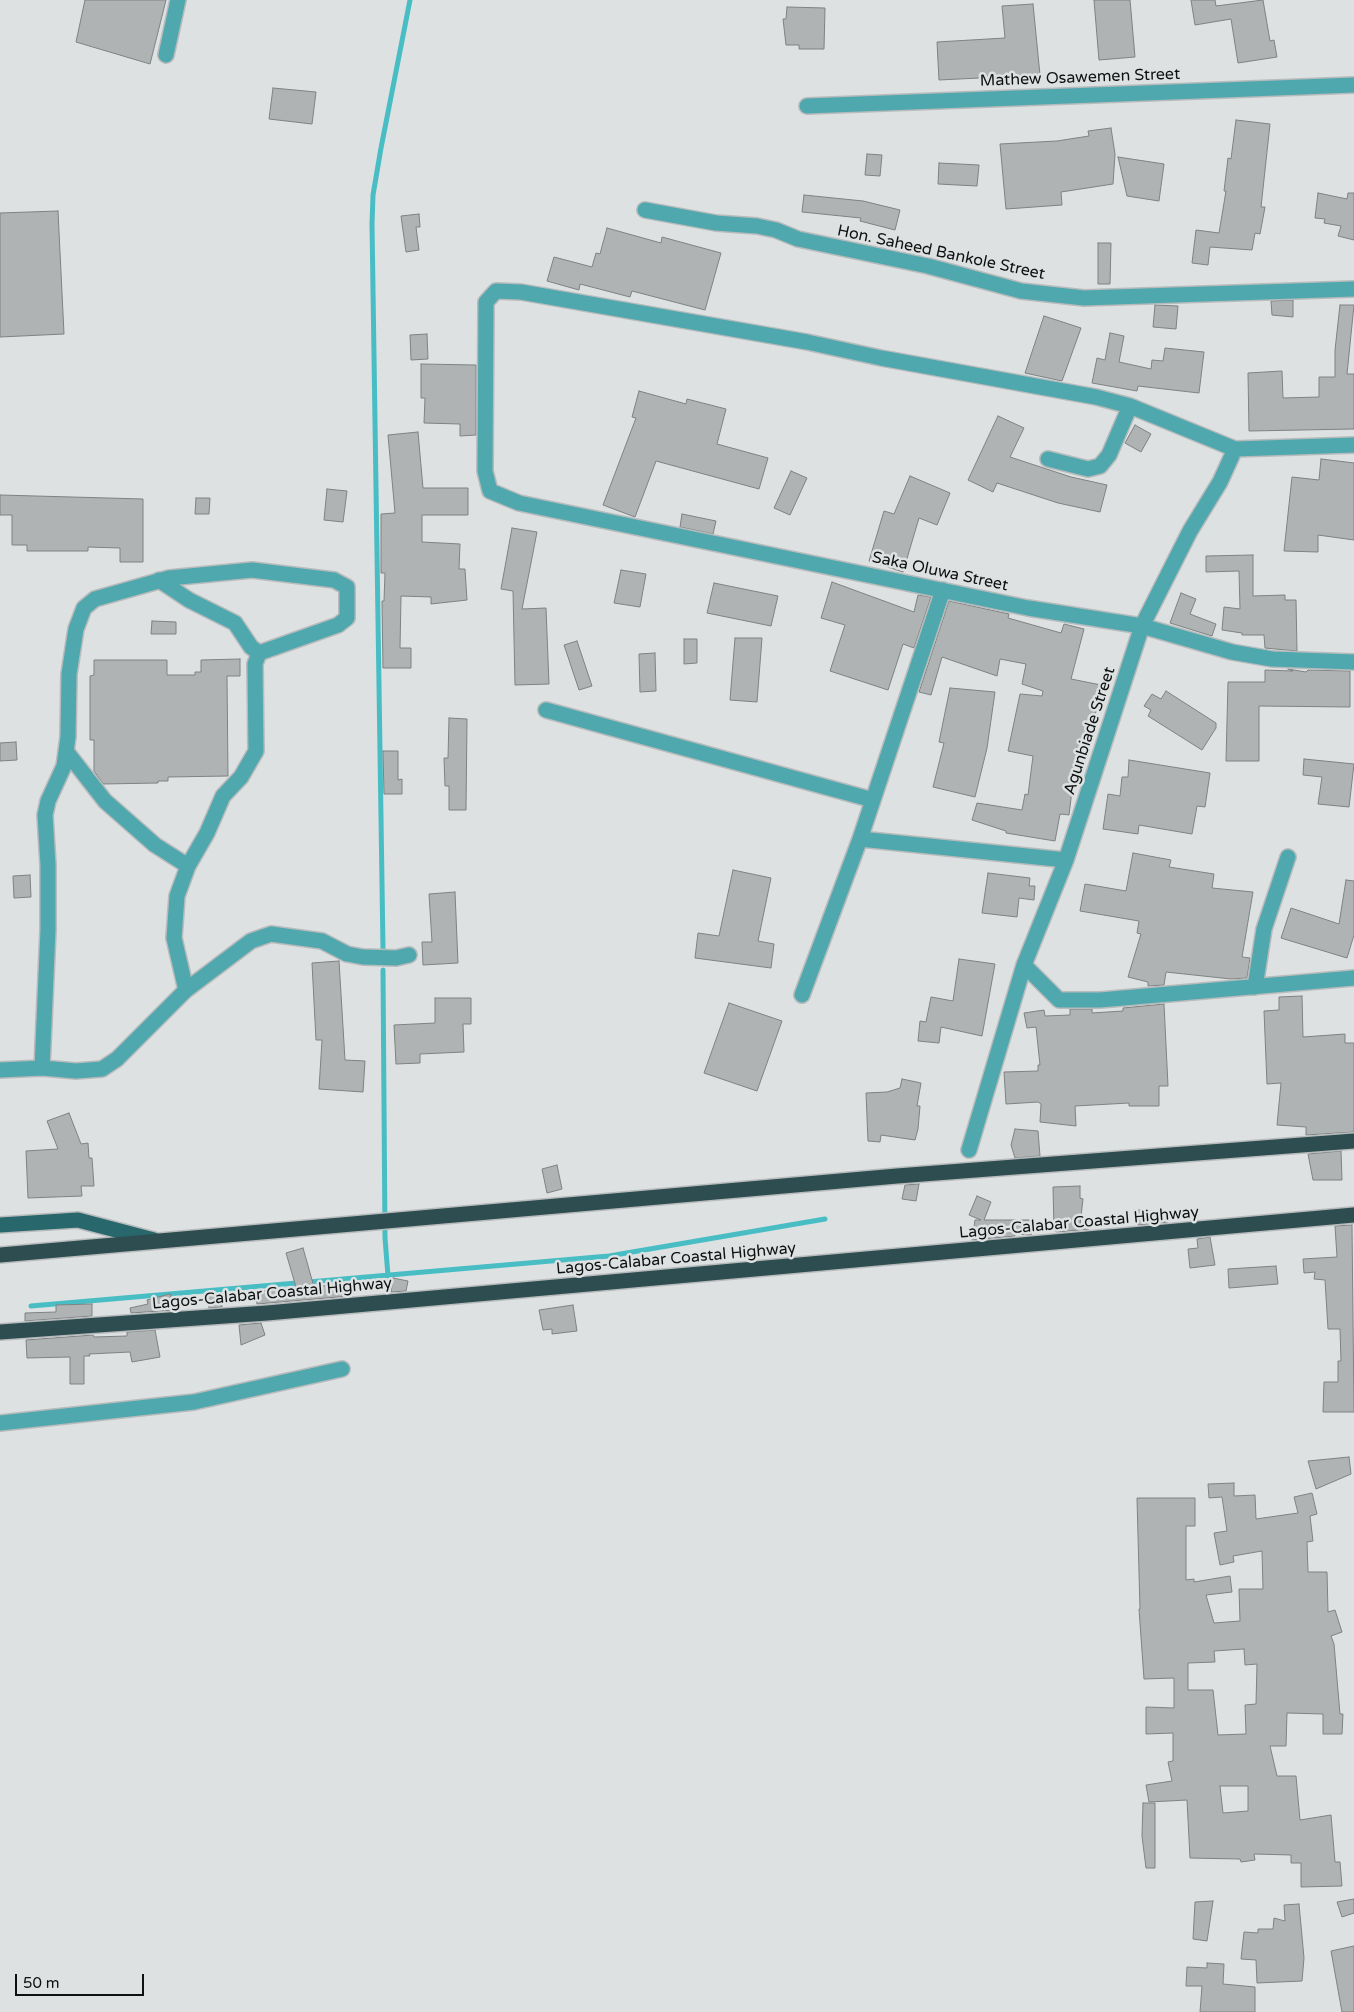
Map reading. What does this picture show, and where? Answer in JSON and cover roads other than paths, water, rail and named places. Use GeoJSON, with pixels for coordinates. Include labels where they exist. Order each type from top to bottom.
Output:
{"type":"FeatureCollection","features":[{"type":"Feature","properties":{"kind":"highway"},"geometry":{"type":"LineString","coordinates":[[0,1255],[897,1176],[1354,1141]]}},
{"type":"Feature","properties":{"kind":"highway","name":"Lagos-Calabar Coastal Highway"},"geometry":{"type":"LineString","coordinates":[[0,1332],[286,1312],[1354,1215]]}},
{"type":"Feature","properties":{"kind":"main road"},"geometry":{"type":"LineString","coordinates":[[0,1225],[78,1220],[158,1242]]}},
{"type":"Feature","properties":{"kind":"street"},"geometry":{"type":"LineString","coordinates":[[166,55],[178,0]]}},
{"type":"Feature","properties":{"kind":"street","name":"Mathew Osawemen Street"},"geometry":{"type":"LineString","coordinates":[[807,106],[1354,86]]}},
{"type":"Feature","properties":{"kind":"street","name":"Hon. Saheed Bankole Street"},"geometry":{"type":"LineString","coordinates":[[645,210],[691,219],[763,228],[798,240],[928,266],[1021,291],[1075,297],[1354,289]]}},
{"type":"Feature","properties":{"kind":"street","name":"Saka Oluwa Street"},"geometry":{"type":"LineString","coordinates":[[1130,406],[1096,397],[881,358],[807,342],[635,314],[521,292],[496,291],[486,302],[485,471],[490,491],[519,503],[1028,608],[1142,626],[1232,652],[1272,659],[1354,662]]}},
{"type":"Feature","properties":{"kind":"street"},"geometry":{"type":"LineString","coordinates":[[1048,459],[1088,469],[1100,466],[1109,454],[1130,406],[1235,449],[1354,445]]}},
{"type":"Feature","properties":{"kind":"street","name":"Agunbiade Street"},"geometry":{"type":"LineString","coordinates":[[969,1150],[1024,965],[1066,860],[1142,626],[1190,531],[1220,482],[1235,449]]}},
{"type":"Feature","properties":{"kind":"street"},"geometry":{"type":"LineString","coordinates":[[42,1068],[48,930],[48,865],[45,815],[48,801],[64,766],[69,674],[76,629],[84,608],[95,599],[159,580],[252,570],[334,580],[348,587],[347,618],[338,625],[259,653]]}},
{"type":"Feature","properties":{"kind":"street"},"geometry":{"type":"LineString","coordinates":[[159,580],[189,600],[236,623],[251,647],[259,653]]}},
{"type":"Feature","properties":{"kind":"street"},"geometry":{"type":"LineString","coordinates":[[802,995],[860,839],[943,590]]}},
{"type":"Feature","properties":{"kind":"street"},"geometry":{"type":"LineString","coordinates":[[186,990],[174,938],[177,896],[188,866],[207,834],[223,796],[241,777],[256,752],[255,664],[259,653]]}},
{"type":"Feature","properties":{"kind":"street"},"geometry":{"type":"LineString","coordinates":[[546,710],[873,800]]}},
{"type":"Feature","properties":{"kind":"street"},"geometry":{"type":"LineString","coordinates":[[66,751],[105,801],[155,846],[188,866]]}},
{"type":"Feature","properties":{"kind":"street"},"geometry":{"type":"LineString","coordinates":[[860,839],[1066,860]]}},
{"type":"Feature","properties":{"kind":"street"},"geometry":{"type":"LineString","coordinates":[[1255,987],[1264,929],[1288,857]]}},
{"type":"Feature","properties":{"kind":"street"},"geometry":{"type":"LineString","coordinates":[[0,1070],[42,1068],[76,1071],[102,1069],[117,1059],[186,990],[252,941],[271,934],[322,941],[347,954],[364,957],[396,958],[410,955]]}},
{"type":"Feature","properties":{"kind":"street"},"geometry":{"type":"LineString","coordinates":[[1024,965],[1059,1000],[1100,1000],[1354,978]]}},
{"type":"Feature","properties":{"kind":"street"},"geometry":{"type":"LineString","coordinates":[[0,1423],[194,1402],[342,1370]]}},
{"type":"Feature","properties":{"kind":"waterway"},"geometry":{"type":"LineString","coordinates":[[383,949],[372,224],[373,195],[410,0]]}},
{"type":"Feature","properties":{"kind":"waterway"},"geometry":{"type":"LineString","coordinates":[[383,970],[385,1238],[388,1276]]}},
{"type":"Feature","properties":{"kind":"waterway"},"geometry":{"type":"LineString","coordinates":[[31,1306],[609,1256],[825,1219]]}}]}
